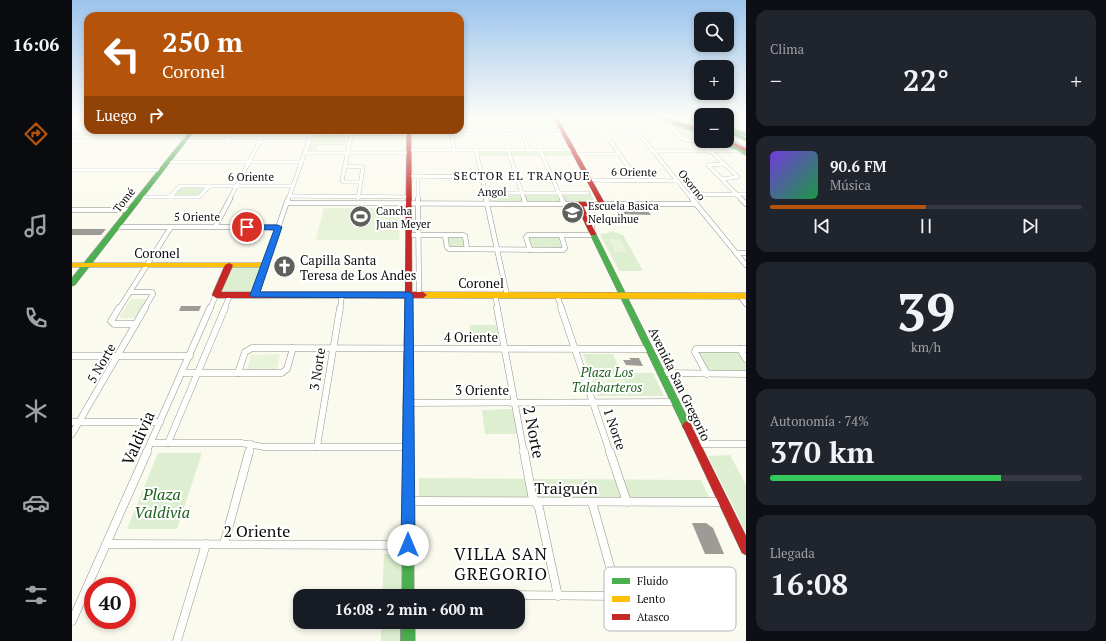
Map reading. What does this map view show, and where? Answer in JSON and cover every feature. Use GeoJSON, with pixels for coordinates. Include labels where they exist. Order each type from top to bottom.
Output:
{"type":"FeatureCollection","features":[{"type":"Feature","properties":{"kind":"main road","name":"Tomé"},"geometry":{"type":"LineString","coordinates":[[72,283],[180,147]]}},
{"type":"Feature","properties":{"kind":"main road"},"geometry":{"type":"LineString","coordinates":[[408,589],[409,200],[414,176],[409,147]]}},
{"type":"Feature","properties":{"kind":"main road"},"geometry":{"type":"LineString","coordinates":[[571,147],[602,204]]}},
{"type":"Feature","properties":{"kind":"main road"},"geometry":{"type":"LineString","coordinates":[[735,147],[745,151]]}},
{"type":"Feature","properties":{"kind":"main road","name":"Angol"},"geometry":{"type":"LineString","coordinates":[[579,204],[602,204]]}},
{"type":"Feature","properties":{"kind":"main road","name":"Avenida San Gregorio"},"geometry":{"type":"LineString","coordinates":[[579,204],[589,216],[593,233],[724,502],[744,539],[746,549]]}},
{"type":"Feature","properties":{"kind":"main road","name":"Coronel"},"geometry":{"type":"LineString","coordinates":[[72,265],[265,265]]}},
{"type":"Feature","properties":{"kind":"main road"},"geometry":{"type":"LineString","coordinates":[[255,295],[265,265]]}},
{"type":"Feature","properties":{"kind":"main road","name":"Valdivia"},"geometry":{"type":"LineString","coordinates":[[216,295],[230,266]]}},
{"type":"Feature","properties":{"kind":"main road","name":"Coronel"},"geometry":{"type":"LineString","coordinates":[[216,295],[743,296]]}},
{"type":"Feature","properties":{"kind":"main road"},"geometry":{"type":"LineString","coordinates":[[408,629],[408,641]]}},
{"type":"Feature","properties":{"kind":"street"},"geometry":{"type":"LineString","coordinates":[[215,227],[257,147]]}},
{"type":"Feature","properties":{"kind":"street"},"geometry":{"type":"LineString","coordinates":[[265,265],[307,147]]}},
{"type":"Feature","properties":{"kind":"street"},"geometry":{"type":"LineString","coordinates":[[348,147],[342,181],[360,182]]}},
{"type":"Feature","properties":{"kind":"street"},"geometry":{"type":"LineString","coordinates":[[614,147],[638,181]]}},
{"type":"Feature","properties":{"kind":"street","name":"Osorno"},"geometry":{"type":"LineString","coordinates":[[649,147],[746,265]]}},
{"type":"Feature","properties":{"kind":"street"},"geometry":{"type":"LineString","coordinates":[[707,147],[738,178],[722,179]]}},
{"type":"Feature","properties":{"kind":"street"},"geometry":{"type":"LineString","coordinates":[[476,150],[507,295]]}},
{"type":"Feature","properties":{"kind":"street"},"geometry":{"type":"LineString","coordinates":[[508,150],[525,204]]}},
{"type":"Feature","properties":{"kind":"street"},"geometry":{"type":"LineString","coordinates":[[540,150],[564,204]]}},
{"type":"Feature","properties":{"kind":"street"},"geometry":{"type":"LineString","coordinates":[[305,153],[540,150],[619,154]]}},
{"type":"Feature","properties":{"kind":"street"},"geometry":{"type":"LineString","coordinates":[[653,152],[745,151]]}},
{"type":"Feature","properties":{"kind":"street"},"geometry":{"type":"LineString","coordinates":[[168,162],[302,162]]}},
{"type":"Feature","properties":{"kind":"street"},"geometry":{"type":"LineString","coordinates":[[725,164],[708,164],[746,204]]}},
{"type":"Feature","properties":{"kind":"street"},"geometry":{"type":"LineString","coordinates":[[344,166],[363,167],[357,203]]}},
{"type":"Feature","properties":{"kind":"street"},"geometry":{"type":"LineString","coordinates":[[72,170],[162,170]]}},
{"type":"Feature","properties":{"kind":"street"},"geometry":{"type":"LineString","coordinates":[[419,295],[418,203],[414,176],[482,177]]}},
{"type":"Feature","properties":{"kind":"street","name":"6 Oriente"},"geometry":{"type":"LineString","coordinates":[[588,178],[636,177]]}},
{"type":"Feature","properties":{"kind":"street","name":"6 Oriente"},"geometry":{"type":"LineString","coordinates":[[588,178],[638,181],[678,181]]}},
{"type":"Feature","properties":{"kind":"street","name":"6 Oriente"},"geometry":{"type":"LineString","coordinates":[[170,197],[180,186],[293,186]]}},
{"type":"Feature","properties":{"kind":"street"},"geometry":{"type":"LineString","coordinates":[[140,197],[200,197],[209,186]]}},
{"type":"Feature","properties":{"kind":"street","name":"Angol"},"geometry":{"type":"LineString","coordinates":[[485,193],[588,193]]}},
{"type":"Feature","properties":{"kind":"street"},"geometry":{"type":"LineString","coordinates":[[689,195],[746,194]]}},
{"type":"Feature","properties":{"kind":"street","name":"Angol"},"geometry":{"type":"LineString","coordinates":[[290,196],[358,197],[409,200],[418,203],[579,204]]}},
{"type":"Feature","properties":{"kind":"street","name":"Angol"},"geometry":{"type":"LineString","coordinates":[[287,203],[357,203],[409,200]]}},
{"type":"Feature","properties":{"kind":"street","name":"Avenida San Gregorio"},"geometry":{"type":"LineString","coordinates":[[589,216],[590,204]]}},
{"type":"Feature","properties":{"kind":"street","name":"Angol"},"geometry":{"type":"LineString","coordinates":[[602,204],[696,204]]}},
{"type":"Feature","properties":{"kind":"street"},"geometry":{"type":"LineString","coordinates":[[72,210],[130,210]]}},
{"type":"Feature","properties":{"kind":"street","name":"5 Oriente"},"geometry":{"type":"LineString","coordinates":[[116,227],[278,227]]}},
{"type":"Feature","properties":{"kind":"street","name":"5 Norte"},"geometry":{"type":"LineString","coordinates":[[136,324],[114,324],[112,321],[171,227]]}},
{"type":"Feature","properties":{"kind":"street"},"geometry":{"type":"LineString","coordinates":[[530,250],[526,237],[527,235],[593,233]]}},
{"type":"Feature","properties":{"kind":"street"},"geometry":{"type":"LineString","coordinates":[[409,235],[464,235],[467,250]]}},
{"type":"Feature","properties":{"kind":"street"},"geometry":{"type":"LineString","coordinates":[[446,235],[448,249],[467,250],[564,249],[566,248],[561,235]]}},
{"type":"Feature","properties":{"kind":"street"},"geometry":{"type":"LineString","coordinates":[[736,253],[746,253]]}},
{"type":"Feature","properties":{"kind":"street","name":"5 Norte"},"geometry":{"type":"LineString","coordinates":[[72,434],[76,422],[118,356],[154,294],[152,292],[130,292]]}},
{"type":"Feature","properties":{"kind":"street","name":"Valdivia"},"geometry":{"type":"LineString","coordinates":[[72,621],[75,608],[106,544],[216,295]]}},
{"type":"Feature","properties":{"kind":"street"},"geometry":{"type":"LineString","coordinates":[[168,443],[230,295]]}},
{"type":"Feature","properties":{"kind":"street","name":"3 Norte"},"geometry":{"type":"LineString","coordinates":[[317,447],[342,295]]}},
{"type":"Feature","properties":{"kind":"street","name":"2 Norte"},"geometry":{"type":"LineString","coordinates":[[494,295],[532,495],[540,508],[558,596]]}},
{"type":"Feature","properties":{"kind":"street","name":"1 Norte"},"geometry":{"type":"LineString","coordinates":[[557,295],[627,502]]}},
{"type":"Feature","properties":{"kind":"street"},"geometry":{"type":"LineString","coordinates":[[743,296],[746,304]]}},
{"type":"Feature","properties":{"kind":"street"},"geometry":{"type":"LineString","coordinates":[[182,373],[284,373],[287,370],[293,348]]}},
{"type":"Feature","properties":{"kind":"street","name":"4 Oriente"},"geometry":{"type":"LineString","coordinates":[[238,373],[244,353],[247,349],[649,349]]}},
{"type":"Feature","properties":{"kind":"street"},"geometry":{"type":"LineString","coordinates":[[707,374],[695,350],[743,349],[746,359]]}},
{"type":"Feature","properties":{"kind":"street"},"geometry":{"type":"LineString","coordinates":[[72,356],[190,356]]}},
{"type":"Feature","properties":{"kind":"street"},"geometry":{"type":"LineString","coordinates":[[661,373],[746,374]]}},
{"type":"Feature","properties":{"kind":"street","name":"3 Oriente"},"geometry":{"type":"LineString","coordinates":[[409,403],[675,402]]}},
{"type":"Feature","properties":{"kind":"street"},"geometry":{"type":"LineString","coordinates":[[76,422],[160,422]]}},
{"type":"Feature","properties":{"kind":"street"},"geometry":{"type":"LineString","coordinates":[[151,443],[251,444],[264,446],[317,447],[408,447]]}},
{"type":"Feature","properties":{"kind":"street"},"geometry":{"type":"LineString","coordinates":[[224,544],[251,444]]}},
{"type":"Feature","properties":{"kind":"street"},"geometry":{"type":"LineString","coordinates":[[696,444],[746,444]]}},
{"type":"Feature","properties":{"kind":"street","name":"Traiguén"},"geometry":{"type":"LineString","coordinates":[[408,501],[724,502]]}},
{"type":"Feature","properties":{"kind":"street"},"geometry":{"type":"LineString","coordinates":[[592,502],[610,567]]}},
{"type":"Feature","properties":{"kind":"street","name":"2 Oriente"},"geometry":{"type":"LineString","coordinates":[[106,544],[408,545]]}},
{"type":"Feature","properties":{"kind":"street"},"geometry":{"type":"LineString","coordinates":[[177,641],[206,544]]}},
{"type":"Feature","properties":{"kind":"street"},"geometry":{"type":"LineString","coordinates":[[525,596],[604,596]]}},
{"type":"Feature","properties":{"kind":"green space"},"geometry":{"type":"Polygon","coordinates":[[[310,147],[318,147],[316,152],[308,152],[310,147]]]}},
{"type":"Feature","properties":{"kind":"green space"},"geometry":{"type":"Polygon","coordinates":[[[479,151],[570,151],[573,156],[480,156],[479,151]]]}},
{"type":"Feature","properties":{"kind":"green space"},"geometry":{"type":"Polygon","coordinates":[[[180,187],[205,187],[201,195],[174,195],[180,187]]]}},
{"type":"Feature","properties":{"kind":"green space"},"geometry":{"type":"Polygon","coordinates":[[[488,192],[590,192],[595,202],[490,201],[488,192]]]}},
{"type":"Feature","properties":{"kind":"green space","name":"Cancha Juan Meyer"},"geometry":{"type":"Polygon","coordinates":[[[324,208],[400,208],[399,240],[316,240],[324,208]]]}},
{"type":"Feature","properties":{"kind":"green space"},"geometry":{"type":"Polygon","coordinates":[[[612,231],[623,235],[643,271],[619,271],[600,234],[612,231]]]}},
{"type":"Feature","properties":{"kind":"green space"},"geometry":{"type":"Polygon","coordinates":[[[447,236],[462,236],[464,247],[449,247],[447,236]]]}},
{"type":"Feature","properties":{"kind":"green space"},"geometry":{"type":"Polygon","coordinates":[[[528,237],[559,237],[563,248],[531,247],[528,237]]]}},
{"type":"Feature","properties":{"kind":"green space"},"geometry":{"type":"Polygon","coordinates":[[[609,239],[620,239],[627,252],[615,252],[609,239]]]}},
{"type":"Feature","properties":{"kind":"green space"},"geometry":{"type":"Polygon","coordinates":[[[232,266],[262,266],[253,291],[222,291],[232,266]]]}},
{"type":"Feature","properties":{"kind":"green space"},"geometry":{"type":"Polygon","coordinates":[[[131,299],[147,299],[136,318],[119,318],[131,299]]]}},
{"type":"Feature","properties":{"kind":"green space"},"geometry":{"type":"Polygon","coordinates":[[[470,325],[496,325],[499,342],[472,342],[470,325]]]}},
{"type":"Feature","properties":{"kind":"green space"},"geometry":{"type":"Polygon","coordinates":[[[699,351],[737,351],[746,365],[746,372],[707,371],[697,353],[699,351]]]}},
{"type":"Feature","properties":{"kind":"green space"},"geometry":{"type":"Polygon","coordinates":[[[280,354],[277,369],[247,370],[251,355],[280,354]]]}},
{"type":"Feature","properties":{"kind":"green space","name":"Plaza Los Talabarteros"},"geometry":{"type":"Polygon","coordinates":[[[583,354],[613,354],[621,373],[653,373],[664,396],[598,396],[583,354]]]}},
{"type":"Feature","properties":{"kind":"green space"},"geometry":{"type":"Polygon","coordinates":[[[595,376],[623,377],[630,393],[600,392],[595,376]]]}},
{"type":"Feature","properties":{"kind":"green space"},"geometry":{"type":"Polygon","coordinates":[[[512,409],[517,434],[485,434],[482,410],[512,409]]]}},
{"type":"Feature","properties":{"kind":"green space","name":"Plaza Valdivia"},"geometry":{"type":"Polygon","coordinates":[[[158,453],[202,453],[177,529],[127,529],[158,453]]]}},
{"type":"Feature","properties":{"kind":"green space"},"geometry":{"type":"Polygon","coordinates":[[[730,455],[746,485],[746,532],[708,456],[730,455]]]}},
{"type":"Feature","properties":{"kind":"green space"},"geometry":{"type":"Polygon","coordinates":[[[419,478],[701,480],[710,499],[419,497],[419,478]]]}},
{"type":"Feature","properties":{"kind":"green space"},"geometry":{"type":"Polygon","coordinates":[[[384,554],[399,554],[404,558],[404,589],[382,589],[384,554]]]}},
{"type":"Feature","properties":{"kind":"green space"},"geometry":{"type":"Polygon","coordinates":[[[381,629],[404,629],[404,641],[381,641],[381,629]]]}},
{"type":"Feature","properties":{"kind":"building"},"geometry":{"type":"Polygon","coordinates":[[[614,208],[646,208],[651,215],[618,214],[614,208]]]}},
{"type":"Feature","properties":{"kind":"building"},"geometry":{"type":"Polygon","coordinates":[[[72,229],[106,229],[101,235],[72,235],[72,229]]]}},
{"type":"Feature","properties":{"kind":"building","name":"Capilla Santa Teresa de Los Andes"},"geometry":{"type":"Polygon","coordinates":[[[278,263],[295,263],[292,271],[275,271],[278,263]]]}},
{"type":"Feature","properties":{"kind":"building"},"geometry":{"type":"Polygon","coordinates":[[[181,306],[201,306],[199,311],[179,311],[181,306]]]}},
{"type":"Feature","properties":{"kind":"building"},"geometry":{"type":"Polygon","coordinates":[[[629,358],[639,358],[643,366],[626,365],[623,360],[631,360],[629,358]]]}},
{"type":"Feature","properties":{"kind":"building"},"geometry":{"type":"Polygon","coordinates":[[[692,523],[706,523],[713,528],[724,554],[705,554],[692,523]]]}},
{"type":"Feature","properties":{"kind":"traffic: fast"},"geometry":{"type":"LineString","coordinates":[[72,283],[180,147]]}},
{"type":"Feature","properties":{"kind":"traffic: fast"},"geometry":{"type":"LineString","coordinates":[[734,147],[746,153]]}},
{"type":"Feature","properties":{"kind":"traffic: fast"},"geometry":{"type":"LineString","coordinates":[[593,234],[687,426]]}},
{"type":"Feature","properties":{"kind":"traffic: fast"},"geometry":{"type":"LineString","coordinates":[[408,407],[408,589]]}},
{"type":"Feature","properties":{"kind":"traffic: fast"},"geometry":{"type":"LineString","coordinates":[[408,629],[408,641]]}},
{"type":"Feature","properties":{"kind":"traffic: slow"},"geometry":{"type":"LineString","coordinates":[[72,265],[265,265],[255,295]]}},
{"type":"Feature","properties":{"kind":"traffic: slow"},"geometry":{"type":"LineString","coordinates":[[423,295],[746,296]]}},
{"type":"Feature","properties":{"kind":"traffic: jam"},"geometry":{"type":"LineString","coordinates":[[408,407],[409,147]]}},
{"type":"Feature","properties":{"kind":"traffic: jam"},"geometry":{"type":"LineString","coordinates":[[571,147],[602,204],[579,204],[593,234]]}},
{"type":"Feature","properties":{"kind":"traffic: jam"},"geometry":{"type":"LineString","coordinates":[[739,147],[746,150]]}},
{"type":"Feature","properties":{"kind":"traffic: jam"},"geometry":{"type":"LineString","coordinates":[[229,265],[216,295],[423,295]]}},
{"type":"Feature","properties":{"kind":"traffic: jam"},"geometry":{"type":"LineString","coordinates":[[687,426],[746,549]]}},
{"type":"Feature","properties":{"kind":"place","name":"Escuela Basica Nelquihue"},"geometry":{"type":"Point","coordinates":[572,212]}},
{"type":"Feature","properties":{"kind":"place","name":"Cancha Juan Meyer"},"geometry":{"type":"Point","coordinates":[361,217]}},
{"type":"Feature","properties":{"kind":"place","name":"Capilla Santa Teresa de Los Andes"},"geometry":{"type":"Point","coordinates":[285,267]}},
{"type":"Feature","properties":{"kind":"district","name":"SECTOR EL TRANQUE"},"geometry":{"type":"Point","coordinates":[522,175]}},
{"type":"Feature","properties":{"kind":"district","name":"VILLA SAN GREGORIO"},"geometry":{"type":"Point","coordinates":[501,563]}},
{"type":"Feature","properties":{"kind":"route"},"geometry":{"type":"LineString","coordinates":[[247,227],[278,227],[255,295],[409,295],[408,545]]}}]}
